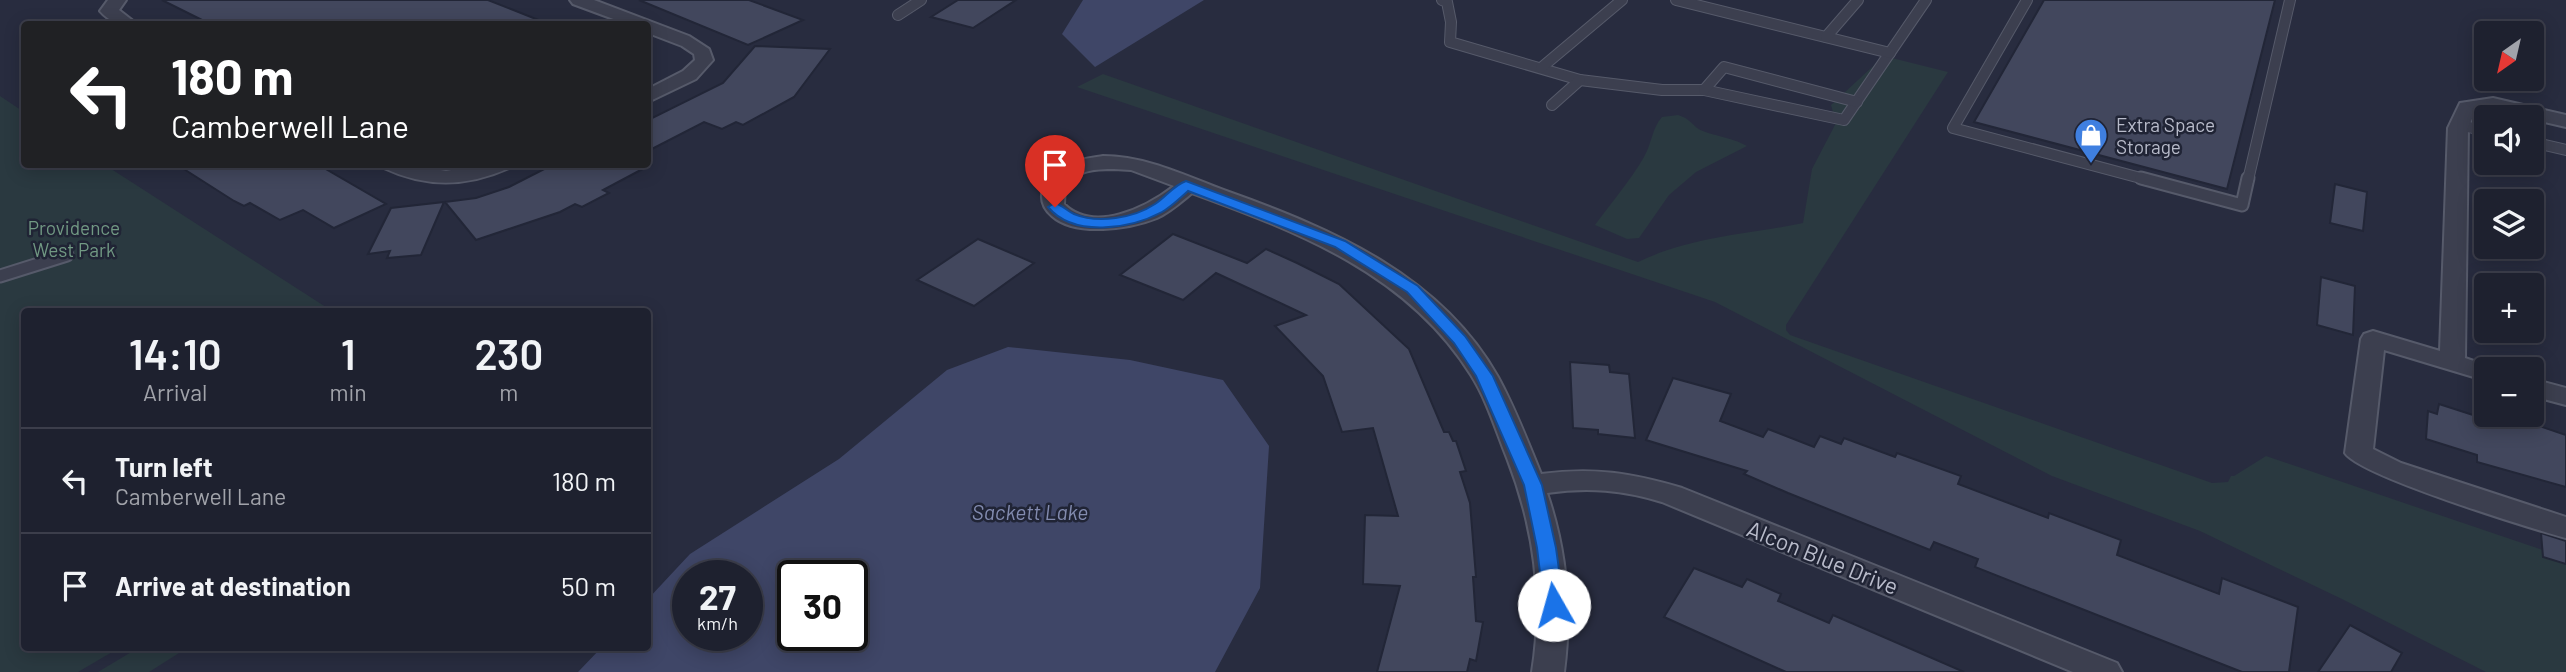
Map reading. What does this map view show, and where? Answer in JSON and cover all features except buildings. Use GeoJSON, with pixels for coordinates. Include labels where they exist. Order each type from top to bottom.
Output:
{"type":"FeatureCollection","features":[{"type":"Feature","properties":{"kind":"street"},"geometry":{"type":"LineString","coordinates":[[117,0],[109,11],[124,21]]}},
{"type":"Feature","properties":{"kind":"street"},"geometry":{"type":"LineString","coordinates":[[579,0],[633,21]]}},
{"type":"Feature","properties":{"kind":"street"},"geometry":{"type":"LineString","coordinates":[[651,28],[694,45],[702,51],[704,58],[701,67],[691,75],[651,95]]}},
{"type":"Feature","properties":{"kind":"street"},"geometry":{"type":"LineString","coordinates":[[2452,363],[2459,125],[2467,107],[2493,104],[2566,121]]}},
{"type":"Feature","properties":{"kind":"street"},"geometry":{"type":"LineString","coordinates":[[1186,186],[1145,215],[1101,223],[1066,216],[1055,207],[1052,198],[1058,179],[1067,173],[1101,162],[1135,164],[1340,244],[1412,289],[1460,340],[1485,376],[1533,485],[1554,605],[1548,672]]}},
{"type":"Feature","properties":{"kind":"street"},"geometry":{"type":"LineString","coordinates":[[401,168],[424,177],[445,178],[470,176],[491,168]]}},
{"type":"Feature","properties":{"kind":"street"},"geometry":{"type":"LineString","coordinates":[[2474,369],[2373,340],[2359,453],[2391,470],[2566,528]]}},
{"type":"Feature","properties":{"kind":"street"},"geometry":{"type":"LineString","coordinates":[[2544,391],[2566,397]]}},
{"type":"Feature","properties":{"kind":"street","name":"Alcon Blue Drive"},"geometry":{"type":"LineString","coordinates":[[1533,485],[1586,477],[1629,481],[1672,495],[2106,672]]}},
{"type":"Feature","properties":{"kind":"lane"},"geometry":{"type":"LineString","coordinates":[[898,15],[921,0]]}},
{"type":"Feature","properties":{"kind":"lane"},"geometry":{"type":"LineString","coordinates":[[1442,0],[1447,2],[1451,22],[1450,42],[1580,80],[1652,89],[1704,90],[1844,120],[1926,0]]}},
{"type":"Feature","properties":{"kind":"lane"},"geometry":{"type":"LineString","coordinates":[[1541,68],[1622,0]]}},
{"type":"Feature","properties":{"kind":"lane"},"geometry":{"type":"LineString","coordinates":[[1676,0],[1890,53]]}},
{"type":"Feature","properties":{"kind":"lane"},"geometry":{"type":"LineString","coordinates":[[1826,37],[1858,0]]}},
{"type":"Feature","properties":{"kind":"lane"},"geometry":{"type":"LineString","coordinates":[[2027,0],[1952,128],[2242,205],[2290,0]]}},
{"type":"Feature","properties":{"kind":"lane"},"geometry":{"type":"LineString","coordinates":[[1704,90],[1724,67],[1857,102]]}},
{"type":"Feature","properties":{"kind":"lane"},"geometry":{"type":"LineString","coordinates":[[1552,105],[1580,80]]}},
{"type":"Feature","properties":{"kind":"lane"},"geometry":{"type":"LineString","coordinates":[[2459,125],[2474,128]]}},
{"type":"Feature","properties":{"kind":"lane"},"geometry":{"type":"LineString","coordinates":[[2544,145],[2566,150]]}},
{"type":"Feature","properties":{"kind":"lane"},"geometry":{"type":"LineString","coordinates":[[0,276],[67,255]]}},
{"type":"Feature","properties":{"kind":"green space"},"geometry":{"type":"Polygon","coordinates":[[[1884,56],[1948,72],[1786,325],[1790,335],[2212,483],[2228,482],[2231,476],[2266,456],[2566,558],[2566,672],[2486,672],[2200,531],[2052,476],[1715,302],[1077,87],[1103,74],[1638,262],[1699,241],[1803,223],[1812,169],[1836,123],[1831,105],[1884,56]]]}},
{"type":"Feature","properties":{"kind":"green space","name":"Providence West Park"},"geometry":{"type":"Polygon","coordinates":[[[0,96],[21,110],[21,168],[110,168],[327,308],[21,308],[21,651],[114,651],[78,672],[0,672],[0,96]]]}},
{"type":"Feature","properties":{"kind":"green space"},"geometry":{"type":"Polygon","coordinates":[[[1678,115],[1701,130],[1747,146],[1696,172],[1669,195],[1639,238],[1627,239],[1595,225],[1639,166],[1662,117],[1678,115]]]}},
{"type":"Feature","properties":{"kind":"green space"},"geometry":{"type":"Polygon","coordinates":[[[133,651],[182,651],[149,672],[98,672],[133,651]]]}},
{"type":"Feature","properties":{"kind":"water"},"geometry":{"type":"Polygon","coordinates":[[[1083,0],[1204,0],[1095,67],[1062,34],[1083,0]]]}},
{"type":"Feature","properties":{"kind":"water","name":"Sackett Lake"},"geometry":{"type":"Polygon","coordinates":[[[1008,347],[1130,360],[1223,380],[1269,446],[1260,588],[1215,672],[578,672],[598,651],[651,651],[651,596],[672,573],[672,651],[763,651],[763,560],[684,560],[839,459],[947,370],[1008,347]]]}},
{"type":"Feature","properties":{"kind":"place","name":"Extra Space Storage"},"geometry":{"type":"Point","coordinates":[2091,165]}},
{"type":"Feature","properties":{"kind":"route"},"geometry":{"type":"LineString","coordinates":[[1055,207],[1066,216],[1081,221],[1101,223],[1124,220],[1145,215],[1158,208],[1186,186],[1340,244],[1412,289],[1436,311],[1485,376],[1533,485],[1554,605]]}}]}
